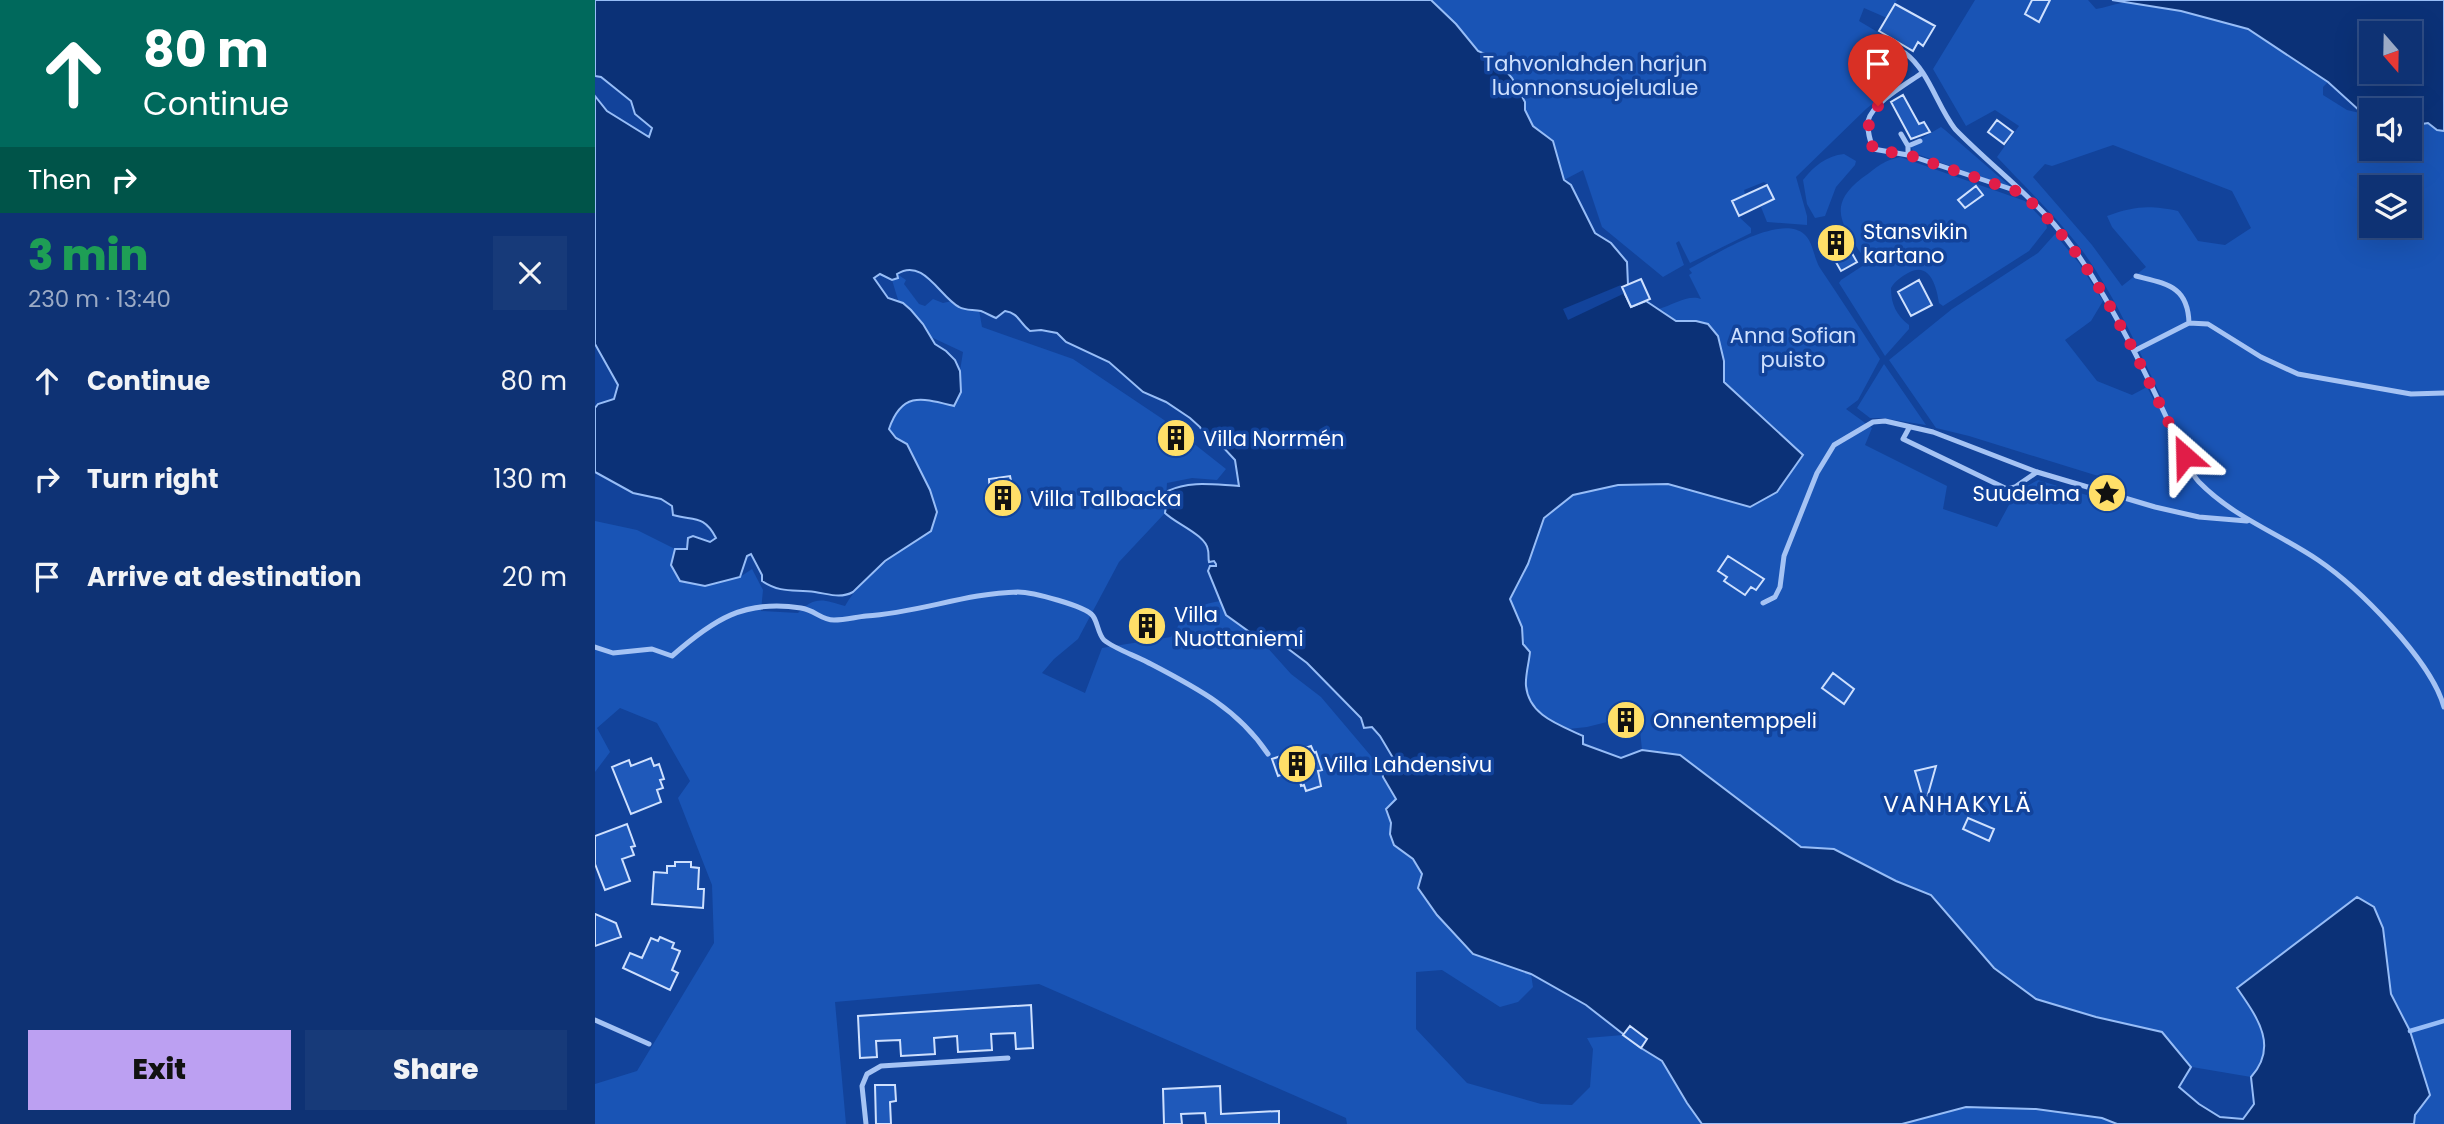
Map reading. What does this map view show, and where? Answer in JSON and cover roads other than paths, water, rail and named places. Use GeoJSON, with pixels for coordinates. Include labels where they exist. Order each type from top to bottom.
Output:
{"type":"FeatureCollection","features":[{"type":"Feature","properties":{"kind":"lane"},"geometry":{"type":"LineString","coordinates":[[1885,43],[1906,54],[1922,73],[1946,118],[1955,129],[2054,225],[2080,258],[2134,351],[2197,480],[2247,521],[2319,561],[2372,606],[2429,673],[2444,707]]}},
{"type":"Feature","properties":{"kind":"lane"},"geometry":{"type":"LineString","coordinates":[[1922,73],[1887,98],[1869,118],[1868,131],[1873,149],[1908,155],[2022,193]]}},
{"type":"Feature","properties":{"kind":"lane"},"geometry":{"type":"LineString","coordinates":[[1901,134],[1908,146],[1908,155]]}},
{"type":"Feature","properties":{"kind":"lane"},"geometry":{"type":"LineString","coordinates":[[1908,146],[1920,141]]}},
{"type":"Feature","properties":{"kind":"lane"},"geometry":{"type":"LineString","coordinates":[[2136,276],[2164,283],[2182,294],[2189,308],[2189,323]]}},
{"type":"Feature","properties":{"kind":"lane"},"geometry":{"type":"LineString","coordinates":[[2134,351],[2189,323],[2209,324],[2261,357],[2298,374],[2411,394],[2444,393]]}},
{"type":"Feature","properties":{"kind":"lane"},"geometry":{"type":"LineString","coordinates":[[1763,603],[1775,597],[1780,587],[1784,556],[1817,473],[1834,445],[1873,422],[1885,421],[1933,432],[2037,472],[2155,507],[2199,517],[2247,521]]}},
{"type":"Feature","properties":{"kind":"lane"},"geometry":{"type":"LineString","coordinates":[[1909,428],[1903,439],[2007,489],[2015,487],[2037,472]]}},
{"type":"Feature","properties":{"kind":"lane"},"geometry":{"type":"LineString","coordinates":[[595,647],[613,653],[652,649],[671,656],[716,621],[730,614],[761,607],[783,605],[813,610],[823,619],[835,620],[898,614],[969,596],[1021,592],[1084,608],[1093,615],[1104,640],[1199,689],[1254,733],[1268,754]]}},
{"type":"Feature","properties":{"kind":"lane"},"geometry":{"type":"LineString","coordinates":[[595,1020],[649,1044]]}},
{"type":"Feature","properties":{"kind":"lane"},"geometry":{"type":"LineString","coordinates":[[866,1124],[862,1086],[867,1074],[881,1066],[1008,1058]]}},
{"type":"Feature","properties":{"kind":"waterway"},"geometry":{"type":"LineString","coordinates":[[2410,1031],[2444,1021]]}},
{"type":"Feature","properties":{"kind":"place","name":"Stansvikin kartano"},"geometry":{"type":"Point","coordinates":[1836,243]}},
{"type":"Feature","properties":{"kind":"place","name":"Villa Norrmén"},"geometry":{"type":"Point","coordinates":[1176,438]}},
{"type":"Feature","properties":{"kind":"place","name":"Suudelma"},"geometry":{"type":"Point","coordinates":[2107,493]}},
{"type":"Feature","properties":{"kind":"place","name":"Villa Tallbacka"},"geometry":{"type":"Point","coordinates":[1003,498]}},
{"type":"Feature","properties":{"kind":"place","name":"Villa Nuottaniemi"},"geometry":{"type":"Point","coordinates":[1147,626]}},
{"type":"Feature","properties":{"kind":"place","name":"Onnentemppeli"},"geometry":{"type":"Point","coordinates":[1626,720]}},
{"type":"Feature","properties":{"kind":"place","name":"Villa Lahdensivu"},"geometry":{"type":"Point","coordinates":[1297,764]}},
{"type":"Feature","properties":{"kind":"district","name":"VANHAKYLÄ"},"geometry":{"type":"Point","coordinates":[1958,804]}},
{"type":"Feature","properties":{"kind":"park label","name":"Tahvonlahden harjun luonnonsuojelualue"},"geometry":{"type":"Point","coordinates":[1595,75]}},
{"type":"Feature","properties":{"kind":"park label","name":"Anna Sofian puisto"},"geometry":{"type":"Point","coordinates":[1793,347]}}]}
